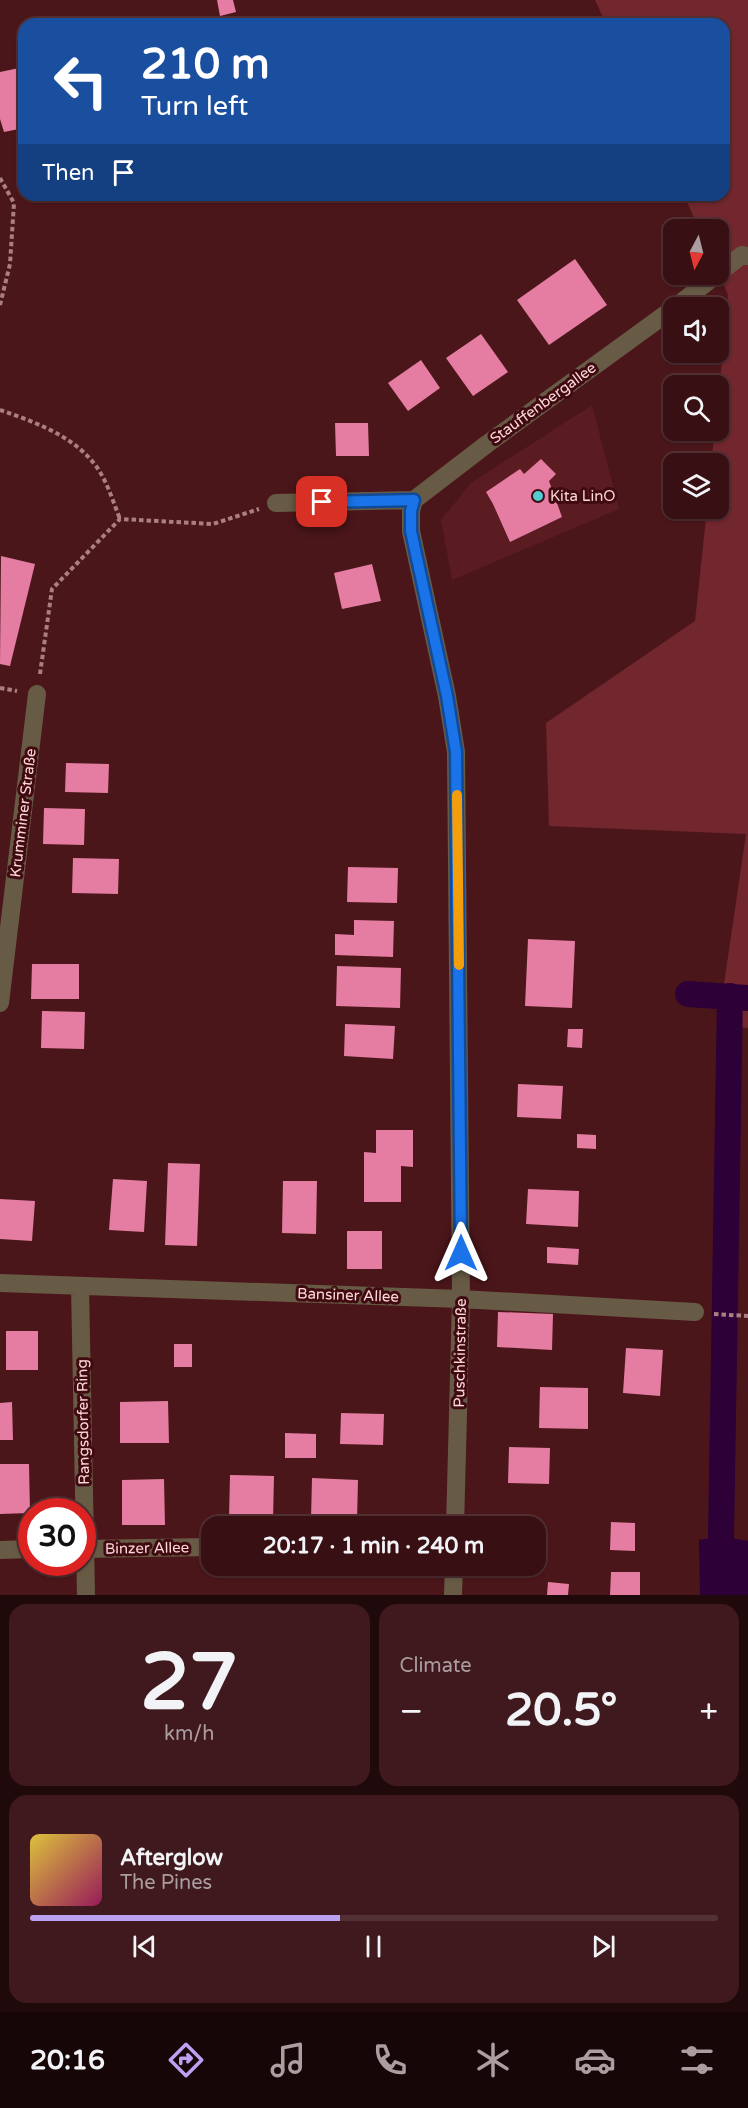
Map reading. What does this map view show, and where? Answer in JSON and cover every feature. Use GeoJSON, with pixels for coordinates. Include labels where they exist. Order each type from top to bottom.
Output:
{"type":"FeatureCollection","features":[{"type":"Feature","properties":{"kind":"street","name":"Stauffenbergallee"},"geometry":{"type":"LineString","coordinates":[[688,297],[742,255],[748,256]]}},
{"type":"Feature","properties":{"kind":"street","name":"Stauffenbergallee"},"geometry":{"type":"LineString","coordinates":[[414,500],[663,316]]}},
{"type":"Feature","properties":{"kind":"street"},"geometry":{"type":"LineString","coordinates":[[276,503],[414,500]]}},
{"type":"Feature","properties":{"kind":"street","name":"Puschkinstraße"},"geometry":{"type":"LineString","coordinates":[[414,500],[411,511],[411,531],[447,696],[456,752],[461,1299],[455,1516]]}},
{"type":"Feature","properties":{"kind":"street","name":"Krumminer Straße"},"geometry":{"type":"LineString","coordinates":[[0,1004],[37,694]]}},
{"type":"Feature","properties":{"kind":"street","name":"Bansiner Allee"},"geometry":{"type":"LineString","coordinates":[[0,1283],[461,1299],[695,1312]]}},
{"type":"Feature","properties":{"kind":"street","name":"Rangsdorfer Ring"},"geometry":{"type":"LineString","coordinates":[[80,1286],[83,1498]]}},
{"type":"Feature","properties":{"kind":"street","name":"Binzer Allee"},"geometry":{"type":"LineString","coordinates":[[96,1549],[201,1547]]}},
{"type":"Feature","properties":{"kind":"street"},"geometry":{"type":"LineString","coordinates":[[0,1550],[18,1549]]}},
{"type":"Feature","properties":{"kind":"street","name":"Rangsdorfer Ring"},"geometry":{"type":"LineString","coordinates":[[85,1576],[86,1595]]}},
{"type":"Feature","properties":{"kind":"street"},"geometry":{"type":"LineString","coordinates":[[453,1595],[454,1576]]}},
{"type":"Feature","properties":{"kind":"path"},"geometry":{"type":"LineString","coordinates":[[0,178],[14,203],[10,264],[0,305]]}},
{"type":"Feature","properties":{"kind":"path"},"geometry":{"type":"LineString","coordinates":[[0,410],[28,420],[72,442],[93,461],[106,483],[120,519]]}},
{"type":"Feature","properties":{"kind":"path"},"geometry":{"type":"LineString","coordinates":[[37,694],[52,589],[120,519],[213,524],[276,503]]}},
{"type":"Feature","properties":{"kind":"path"},"geometry":{"type":"LineString","coordinates":[[695,1312],[748,1316]]}},
{"type":"Feature","properties":{"kind":"shaded area"},"geometry":{"type":"Polygon","coordinates":[[[595,0],[748,0],[748,1028],[718,1025],[746,834],[549,826],[546,723],[695,621],[706,519],[729,519],[729,453],[712,453],[714,441],[729,441],[729,375],[721,375],[722,363],[729,363],[729,297],[724,285],[729,285],[729,219],[695,219],[687,201],[730,201],[730,18],[603,18],[595,0]]]}},
{"type":"Feature","properties":{"kind":"shaded area","name":"Kita LinO"},"geometry":{"type":"Polygon","coordinates":[[[592,405],[619,509],[452,580],[441,520],[471,483],[592,405]]]}},
{"type":"Feature","properties":{"kind":"shaded area"},"geometry":{"type":"Polygon","coordinates":[[[721,1536],[748,1541],[748,1595],[700,1595],[699,1540],[721,1536]]]}},
{"type":"Feature","properties":{"kind":"building"},"geometry":{"type":"Polygon","coordinates":[[[217,0],[233,0],[236,12],[220,16],[217,0]]]}},
{"type":"Feature","properties":{"kind":"building"},"geometry":{"type":"Polygon","coordinates":[[[18,68],[18,129],[4,132],[0,119],[0,72],[18,68]]]}},
{"type":"Feature","properties":{"kind":"building"},"geometry":{"type":"Polygon","coordinates":[[[575,259],[607,305],[549,345],[517,300],[575,259]]]}},
{"type":"Feature","properties":{"kind":"building"},"geometry":{"type":"Polygon","coordinates":[[[481,334],[508,372],[473,396],[446,358],[481,334]]]}},
{"type":"Feature","properties":{"kind":"building"},"geometry":{"type":"Polygon","coordinates":[[[421,360],[440,388],[408,411],[388,383],[421,360]]]}},
{"type":"Feature","properties":{"kind":"building"},"geometry":{"type":"Polygon","coordinates":[[[335,423],[368,423],[369,456],[336,456],[335,423]]]}},
{"type":"Feature","properties":{"kind":"building"},"geometry":{"type":"Polygon","coordinates":[[[541,459],[556,474],[549,481],[562,517],[510,542],[486,492],[520,469],[524,474],[541,459]]]}},
{"type":"Feature","properties":{"kind":"building"},"geometry":{"type":"Polygon","coordinates":[[[1,556],[35,564],[10,666],[0,664],[1,556]]]}},
{"type":"Feature","properties":{"kind":"building"},"geometry":{"type":"Polygon","coordinates":[[[372,564],[381,601],[342,609],[334,573],[372,564]]]}},
{"type":"Feature","properties":{"kind":"building"},"geometry":{"type":"Polygon","coordinates":[[[66,763],[109,764],[108,793],[65,792],[66,763]]]}},
{"type":"Feature","properties":{"kind":"building"},"geometry":{"type":"Polygon","coordinates":[[[44,808],[85,809],[84,845],[43,844],[44,808]]]}},
{"type":"Feature","properties":{"kind":"building"},"geometry":{"type":"Polygon","coordinates":[[[73,858],[119,859],[118,894],[72,893],[73,858]]]}},
{"type":"Feature","properties":{"kind":"building"},"geometry":{"type":"Polygon","coordinates":[[[348,867],[398,868],[397,903],[347,902],[348,867]]]}},
{"type":"Feature","properties":{"kind":"building"},"geometry":{"type":"Polygon","coordinates":[[[354,920],[394,921],[393,957],[335,955],[335,934],[354,935],[354,920]]]}},
{"type":"Feature","properties":{"kind":"building"},"geometry":{"type":"Polygon","coordinates":[[[528,939],[575,941],[572,1008],[525,1006],[528,939]]]}},
{"type":"Feature","properties":{"kind":"building"},"geometry":{"type":"Polygon","coordinates":[[[32,964],[79,964],[79,999],[31,999],[32,964]]]}},
{"type":"Feature","properties":{"kind":"building"},"geometry":{"type":"Polygon","coordinates":[[[337,966],[401,968],[400,1008],[336,1006],[337,966]]]}},
{"type":"Feature","properties":{"kind":"building"},"geometry":{"type":"Polygon","coordinates":[[[42,1011],[85,1012],[84,1049],[41,1048],[42,1011]]]}},
{"type":"Feature","properties":{"kind":"building"},"geometry":{"type":"Polygon","coordinates":[[[345,1024],[395,1026],[393,1059],[344,1056],[345,1024]]]}},
{"type":"Feature","properties":{"kind":"building"},"geometry":{"type":"Polygon","coordinates":[[[568,1029],[583,1029],[582,1048],[567,1047],[568,1029]]]}},
{"type":"Feature","properties":{"kind":"building"},"geometry":{"type":"Polygon","coordinates":[[[518,1084],[563,1086],[561,1119],[517,1117],[518,1084]]]}},
{"type":"Feature","properties":{"kind":"building"},"geometry":{"type":"Polygon","coordinates":[[[376,1130],[413,1130],[413,1167],[401,1166],[401,1202],[364,1202],[364,1152],[376,1153],[376,1130]]]}},
{"type":"Feature","properties":{"kind":"building"},"geometry":{"type":"Polygon","coordinates":[[[577,1134],[596,1135],[596,1149],[577,1148],[577,1134]]]}},
{"type":"Feature","properties":{"kind":"building"},"geometry":{"type":"Polygon","coordinates":[[[168,1163],[200,1164],[197,1246],[165,1245],[168,1163]]]}},
{"type":"Feature","properties":{"kind":"building"},"geometry":{"type":"Polygon","coordinates":[[[113,1179],[147,1181],[144,1232],[109,1230],[113,1179]]]}},
{"type":"Feature","properties":{"kind":"building"},"geometry":{"type":"Polygon","coordinates":[[[283,1181],[317,1181],[316,1234],[282,1233],[283,1181]]]}},
{"type":"Feature","properties":{"kind":"building"},"geometry":{"type":"Polygon","coordinates":[[[528,1189],[579,1191],[578,1227],[526,1224],[528,1189]]]}},
{"type":"Feature","properties":{"kind":"building"},"geometry":{"type":"Polygon","coordinates":[[[0,1199],[35,1201],[32,1241],[0,1239],[0,1199]]]}},
{"type":"Feature","properties":{"kind":"building"},"geometry":{"type":"Polygon","coordinates":[[[347,1231],[382,1231],[382,1269],[347,1269],[347,1231]]]}},
{"type":"Feature","properties":{"kind":"building"},"geometry":{"type":"Polygon","coordinates":[[[547,1247],[579,1249],[578,1265],[547,1263],[547,1247]]]}},
{"type":"Feature","properties":{"kind":"building"},"geometry":{"type":"Polygon","coordinates":[[[498,1312],[553,1314],[552,1350],[497,1347],[498,1312]]]}},
{"type":"Feature","properties":{"kind":"building"},"geometry":{"type":"Polygon","coordinates":[[[6,1331],[38,1331],[38,1370],[6,1370],[6,1331]]]}},
{"type":"Feature","properties":{"kind":"building"},"geometry":{"type":"Polygon","coordinates":[[[174,1344],[192,1344],[192,1367],[174,1367],[174,1344]]]}},
{"type":"Feature","properties":{"kind":"building"},"geometry":{"type":"Polygon","coordinates":[[[626,1348],[663,1350],[660,1396],[623,1393],[626,1348]]]}},
{"type":"Feature","properties":{"kind":"building"},"geometry":{"type":"Polygon","coordinates":[[[540,1387],[588,1388],[588,1429],[539,1428],[540,1387]]]}},
{"type":"Feature","properties":{"kind":"building"},"geometry":{"type":"Polygon","coordinates":[[[168,1401],[169,1443],[120,1443],[120,1402],[168,1401]]]}},
{"type":"Feature","properties":{"kind":"building"},"geometry":{"type":"Polygon","coordinates":[[[12,1402],[13,1440],[0,1440],[0,1403],[12,1402]]]}},
{"type":"Feature","properties":{"kind":"building"},"geometry":{"type":"Polygon","coordinates":[[[341,1413],[384,1414],[383,1445],[340,1444],[341,1413]]]}},
{"type":"Feature","properties":{"kind":"building"},"geometry":{"type":"Polygon","coordinates":[[[285,1433],[316,1434],[316,1458],[285,1458],[285,1433]]]}},
{"type":"Feature","properties":{"kind":"building"},"geometry":{"type":"Polygon","coordinates":[[[509,1447],[550,1448],[549,1484],[508,1483],[509,1447]]]}},
{"type":"Feature","properties":{"kind":"building"},"geometry":{"type":"Polygon","coordinates":[[[0,1464],[29,1464],[30,1498],[18,1498],[18,1513],[0,1514],[0,1464]]]}},
{"type":"Feature","properties":{"kind":"building"},"geometry":{"type":"Polygon","coordinates":[[[230,1475],[274,1476],[273,1516],[229,1516],[230,1475]]]}},
{"type":"Feature","properties":{"kind":"building"},"geometry":{"type":"Polygon","coordinates":[[[312,1478],[358,1480],[357,1516],[311,1516],[312,1478]]]}},
{"type":"Feature","properties":{"kind":"building"},"geometry":{"type":"Polygon","coordinates":[[[164,1479],[165,1525],[122,1525],[122,1480],[164,1479]]]}},
{"type":"Feature","properties":{"kind":"building"},"geometry":{"type":"Polygon","coordinates":[[[611,1522],[635,1523],[635,1551],[610,1550],[611,1522]]]}},
{"type":"Feature","properties":{"kind":"building"},"geometry":{"type":"Polygon","coordinates":[[[611,1572],[640,1572],[640,1595],[610,1595],[611,1572]]]}},
{"type":"Feature","properties":{"kind":"building"},"geometry":{"type":"Polygon","coordinates":[[[548,1582],[569,1584],[568,1595],[547,1595],[548,1582]]]}},
{"type":"Feature","properties":{"kind":"waterway"},"geometry":{"type":"LineString","coordinates":[[688,994],[748,998]]}},
{"type":"Feature","properties":{"kind":"waterway"},"geometry":{"type":"LineString","coordinates":[[721,1536],[730,996]]}},
{"type":"Feature","properties":{"kind":"slow traffic"},"geometry":{"type":"LineString","coordinates":[[457,795],[459,965]]}},
{"type":"Feature","properties":{"kind":"place","name":"Kita LinO"},"geometry":{"type":"Point","coordinates":[538,496]}},
{"type":"Feature","properties":{"kind":"route"},"geometry":{"type":"LineString","coordinates":[[322,502],[414,500],[411,511],[411,531],[447,696],[456,752],[461,1253]]}}]}
